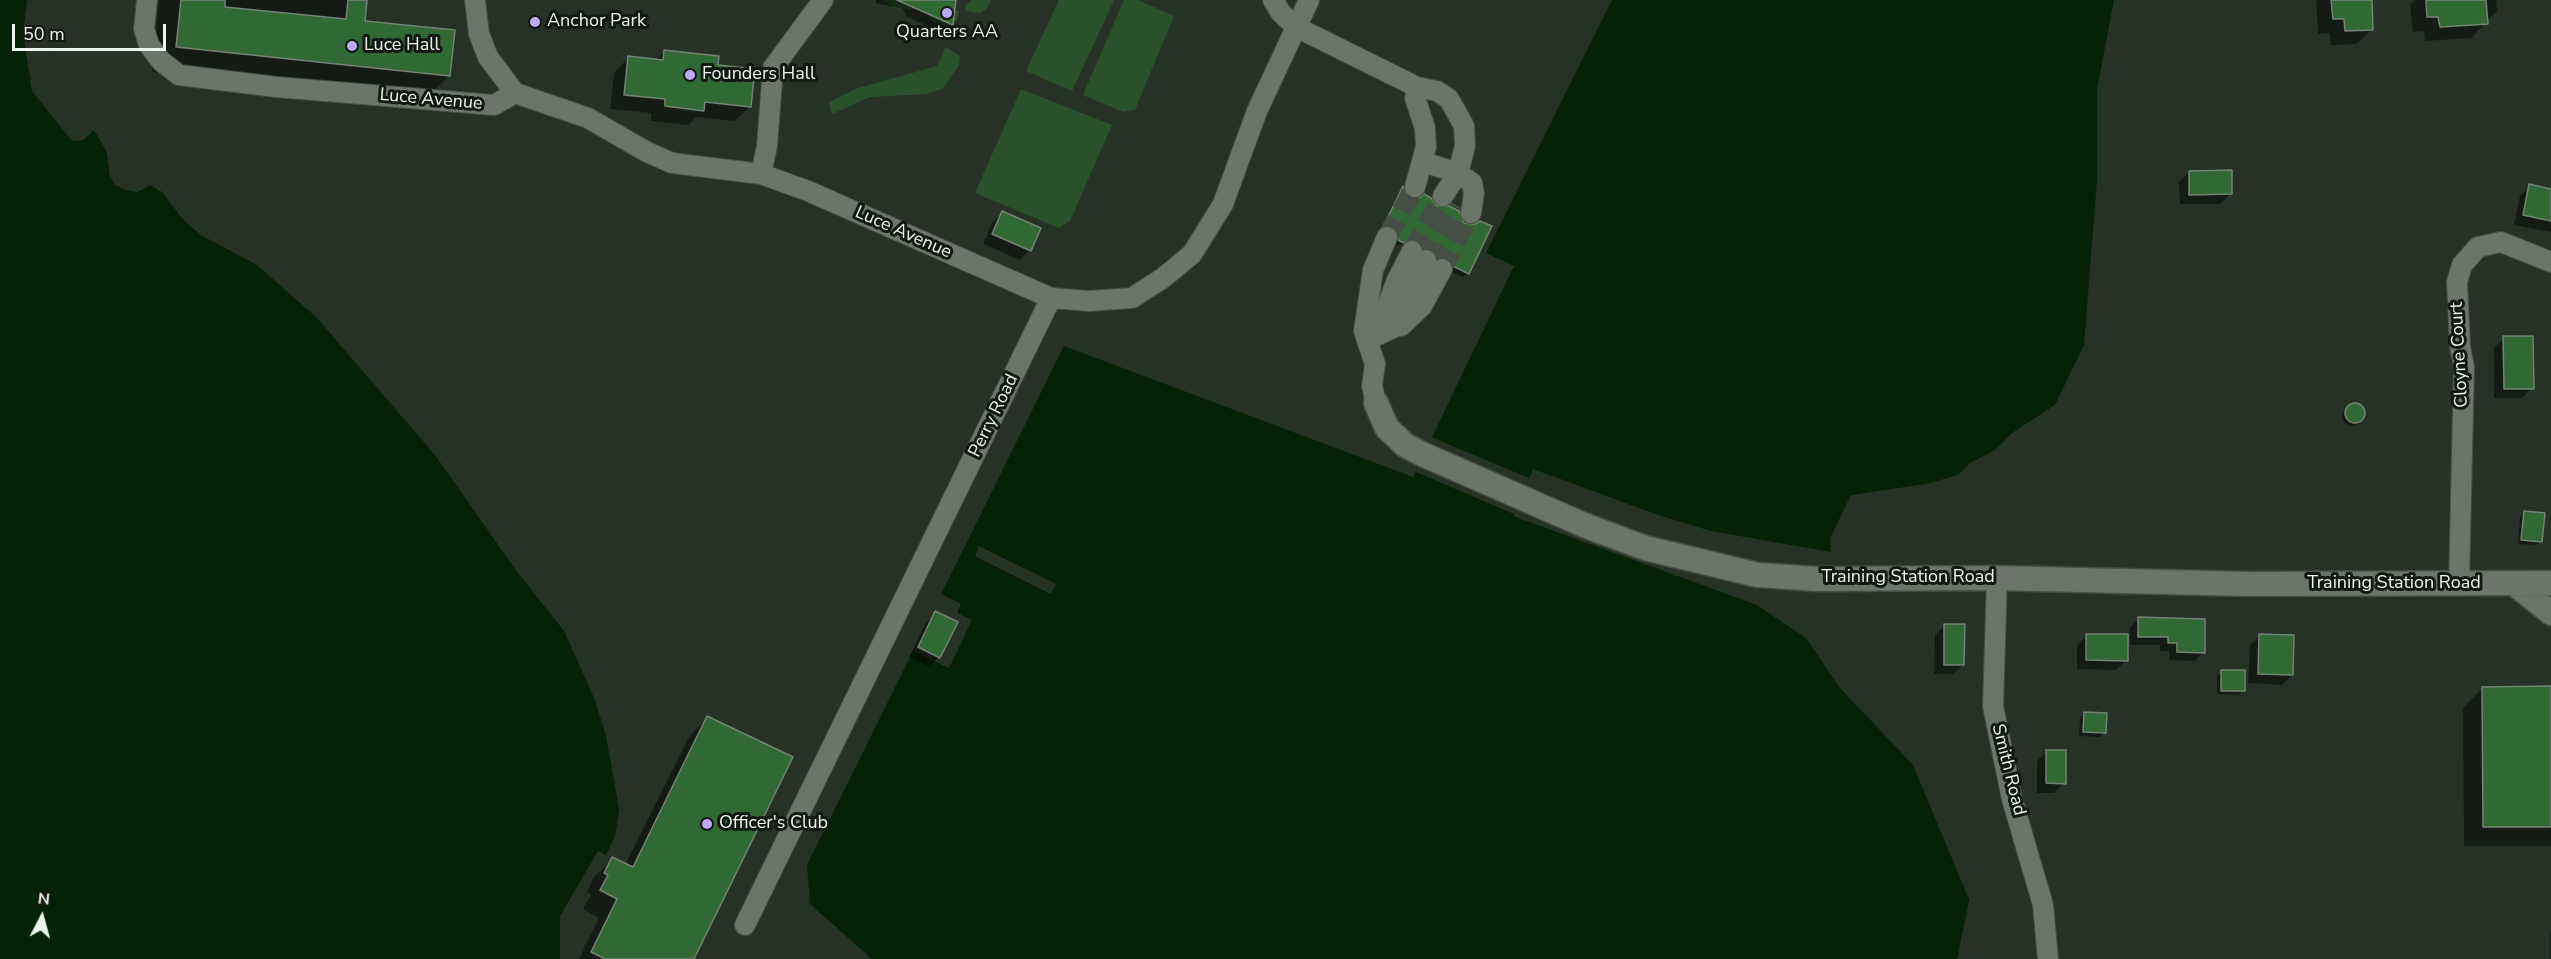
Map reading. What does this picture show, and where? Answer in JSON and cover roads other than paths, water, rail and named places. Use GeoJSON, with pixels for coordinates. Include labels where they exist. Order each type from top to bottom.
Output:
{"type":"FeatureCollection","features":[{"type":"Feature","properties":{"kind":"street","name":"Luce Avenue"},"geometry":{"type":"LineString","coordinates":[[147,0],[144,29],[149,45],[161,61],[179,75],[276,87],[494,105],[515,93],[588,118],[646,152],[674,163],[761,174],[808,191],[1051,298]]}},
{"type":"Feature","properties":{"kind":"street"},"geometry":{"type":"LineString","coordinates":[[475,0],[479,34],[488,57],[515,93]]}},
{"type":"Feature","properties":{"kind":"street"},"geometry":{"type":"LineString","coordinates":[[761,174],[767,146],[773,68],[823,0]]}},
{"type":"Feature","properties":{"kind":"street"},"geometry":{"type":"LineString","coordinates":[[1273,0],[1281,13],[1296,27],[1417,87],[1437,90],[1449,99],[1464,126],[1465,146],[1458,173],[1456,204],[1474,193],[1472,183],[1458,173],[1423,162]]}},
{"type":"Feature","properties":{"kind":"street"},"geometry":{"type":"LineString","coordinates":[[1051,298],[1089,301],[1132,298],[1163,278],[1192,254],[1223,204],[1257,111],[1309,0]]}},
{"type":"Feature","properties":{"kind":"street"},"geometry":{"type":"LineString","coordinates":[[1415,187],[1426,147],[1425,128],[1415,98],[1417,87]]}},
{"type":"Feature","properties":{"kind":"street","name":"Cloyne Court"},"geometry":{"type":"LineString","coordinates":[[2459,584],[2464,368],[2460,346],[2457,282],[2462,265],[2478,247],[2501,242],[2551,262]]}},
{"type":"Feature","properties":{"kind":"street","name":"Training Station Road"},"geometry":{"type":"LineString","coordinates":[[1421,261],[1384,246],[1373,270],[1364,331],[1372,339],[1375,363],[1372,386],[1376,403],[1387,428],[1405,445],[1422,454],[1645,548],[1758,575],[1817,579],[1997,578],[2249,584],[2516,585],[2551,583]]}},
{"type":"Feature","properties":{"kind":"street"},"geometry":{"type":"LineString","coordinates":[[1372,339],[1395,327],[1421,261]]}},
{"type":"Feature","properties":{"kind":"street"},"geometry":{"type":"LineString","coordinates":[[1372,339],[1421,261]]}},
{"type":"Feature","properties":{"kind":"street","name":"Perry Road"},"geometry":{"type":"LineString","coordinates":[[745,925],[1051,298]]}},
{"type":"Feature","properties":{"kind":"street","name":"Smith Road"},"geometry":{"type":"LineString","coordinates":[[1997,578],[1993,706],[2012,799],[2043,905],[2048,959]]}},
{"type":"Feature","properties":{"kind":"street"},"geometry":{"type":"LineString","coordinates":[[2516,585],[2551,613]]}},
{"type":"Feature","properties":{"kind":"tunnel"},"geometry":{"type":"LineString","coordinates":[[1387,237],[1415,187]]}},
{"type":"Feature","properties":{"kind":"tunnel"},"geometry":{"type":"LineString","coordinates":[[1412,251],[1443,196]]}},
{"type":"Feature","properties":{"kind":"tunnel"},"geometry":{"type":"LineString","coordinates":[[1426,260],[1454,204]]}},
{"type":"Feature","properties":{"kind":"tunnel"},"geometry":{"type":"LineString","coordinates":[[1442,269],[1471,213]]}},
{"type":"Feature","properties":{"kind":"place","name":"Quarters AA"},"geometry":{"type":"Point","coordinates":[947,13]}},
{"type":"Feature","properties":{"kind":"place","name":"Anchor Park"},"geometry":{"type":"Point","coordinates":[535,22]}},
{"type":"Feature","properties":{"kind":"place","name":"Luce Hall"},"geometry":{"type":"Point","coordinates":[352,46]}},
{"type":"Feature","properties":{"kind":"place","name":"Founders Hall"},"geometry":{"type":"Point","coordinates":[690,75]}},
{"type":"Feature","properties":{"kind":"place","name":"Officer's Club"},"geometry":{"type":"Point","coordinates":[707,824]}}]}
